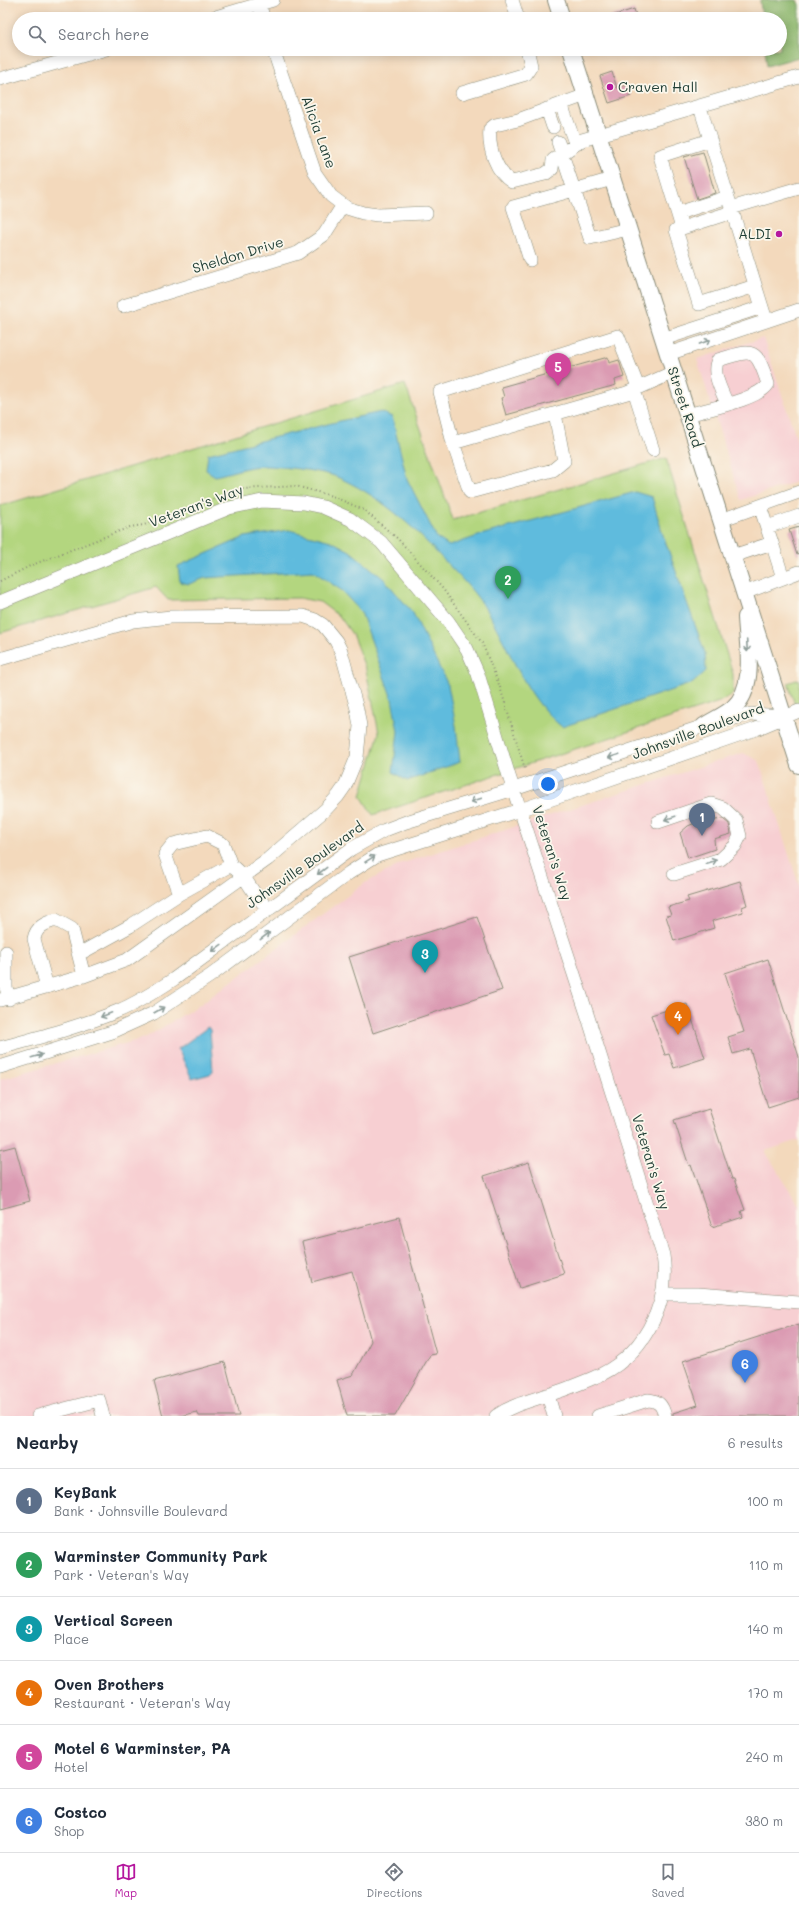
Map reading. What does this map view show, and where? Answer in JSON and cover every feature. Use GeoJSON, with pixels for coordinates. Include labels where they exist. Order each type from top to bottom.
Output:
{"type":"FeatureCollection","features":[{"type":"Feature","properties":{"kind":"main road"},"geometry":{"type":"LineString","coordinates":[[556,0],[560,12]]}},
{"type":"Feature","properties":{"kind":"main road","name":"Street Road"},"geometry":{"type":"LineString","coordinates":[[573,56],[799,765]]}},
{"type":"Feature","properties":{"kind":"main road"},"geometry":{"type":"LineString","coordinates":[[704,726],[734,707],[746,688],[749,674],[744,593]]}},
{"type":"Feature","properties":{"kind":"street"},"geometry":{"type":"LineString","coordinates":[[232,12],[273,0]]}},
{"type":"Feature","properties":{"kind":"street"},"geometry":{"type":"LineString","coordinates":[[512,0],[516,12]]}},
{"type":"Feature","properties":{"kind":"street"},"geometry":{"type":"LineString","coordinates":[[259,4],[262,12]]}},
{"type":"Feature","properties":{"kind":"street"},"geometry":{"type":"LineString","coordinates":[[1,75],[78,56]]}},
{"type":"Feature","properties":{"kind":"street","name":"Alicia Lane"},"geometry":{"type":"LineString","coordinates":[[275,56],[315,173],[332,196],[343,205],[363,213],[378,216],[426,213]]}},
{"type":"Feature","properties":{"kind":"street"},"geometry":{"type":"LineString","coordinates":[[462,93],[526,74],[531,66],[529,56]]}},
{"type":"Feature","properties":{"kind":"street"},"geometry":{"type":"LineString","coordinates":[[586,95],[518,120],[495,125],[490,129],[491,149],[501,172],[512,182],[545,174],[552,169],[553,160],[560,148],[799,77]]}},
{"type":"Feature","properties":{"kind":"street"},"geometry":{"type":"LineString","coordinates":[[561,104],[575,143]]}},
{"type":"Feature","properties":{"kind":"street"},"geometry":{"type":"LineString","coordinates":[[700,107],[766,320]]}},
{"type":"Feature","properties":{"kind":"street"},"geometry":{"type":"LineString","coordinates":[[547,109],[553,127]]}},
{"type":"Feature","properties":{"kind":"street"},"geometry":{"type":"LineString","coordinates":[[710,140],[660,156],[680,221],[676,230],[698,304],[755,286]]}},
{"type":"Feature","properties":{"kind":"street"},"geometry":{"type":"LineString","coordinates":[[560,148],[590,238],[628,229]]}},
{"type":"Feature","properties":{"kind":"street"},"geometry":{"type":"LineString","coordinates":[[530,260],[513,208],[612,179]]}},
{"type":"Feature","properties":{"kind":"street"},"geometry":{"type":"LineString","coordinates":[[680,221],[799,188]]}},
{"type":"Feature","properties":{"kind":"street","name":"Sheldon Drive"},"geometry":{"type":"LineString","coordinates":[[123,306],[298,253],[324,235],[343,205]]}},
{"type":"Feature","properties":{"kind":"street"},"geometry":{"type":"LineString","coordinates":[[663,339],[762,307]]}},
{"type":"Feature","properties":{"kind":"street"},"geometry":{"type":"LineString","coordinates":[[668,354],[799,310]]}},
{"type":"Feature","properties":{"kind":"street"},"geometry":{"type":"LineString","coordinates":[[555,414],[564,461],[553,470],[470,492],[453,443],[440,392],[618,336],[636,389],[653,450]]}},
{"type":"Feature","properties":{"kind":"street"},"geometry":{"type":"LineString","coordinates":[[688,415],[727,404],[754,396],[764,390],[768,384],[760,360],[753,354],[744,353],[718,360],[715,366],[716,375],[727,404]]}},
{"type":"Feature","properties":{"kind":"street"},"geometry":{"type":"LineString","coordinates":[[453,443],[636,389],[674,372]]}},
{"type":"Feature","properties":{"kind":"street"},"geometry":{"type":"LineString","coordinates":[[721,520],[799,492]]}},
{"type":"Feature","properties":{"kind":"street","name":"Veteran's Way"},"geometry":{"type":"LineString","coordinates":[[0,602],[239,505],[262,501],[283,501],[323,507],[350,519],[381,542],[455,630],[473,660],[478,674],[520,810],[588,1014],[663,1255],[665,1277],[662,1294],[652,1324],[631,1352],[623,1359],[594,1378],[548,1395],[513,1405],[496,1416]]}},
{"type":"Feature","properties":{"kind":"street"},"geometry":{"type":"LineString","coordinates":[[760,506],[783,578]]}},
{"type":"Feature","properties":{"kind":"street"},"geometry":{"type":"LineString","coordinates":[[767,527],[799,516]]}},
{"type":"Feature","properties":{"kind":"street"},"geometry":{"type":"LineString","coordinates":[[733,556],[772,543]]}},
{"type":"Feature","properties":{"kind":"street"},"geometry":{"type":"LineString","coordinates":[[744,593],[799,572]]}},
{"type":"Feature","properties":{"kind":"street"},"geometry":{"type":"LineString","coordinates":[[0,659],[133,621],[171,617],[303,616],[315,620],[323,625],[331,634],[341,651],[352,689],[360,726],[357,757],[345,786],[330,805],[268,859],[127,960],[84,976],[4,999],[6,986],[6,952]]}},
{"type":"Feature","properties":{"kind":"street"},"geometry":{"type":"LineString","coordinates":[[784,716],[799,711]]}},
{"type":"Feature","properties":{"kind":"street","name":"Johnsville Boulevard"},"geometry":{"type":"LineString","coordinates":[[0,1048],[81,1025],[119,1010],[174,980],[351,849],[386,830],[406,822],[514,789],[704,726],[751,714],[784,716]]}},
{"type":"Feature","properties":{"kind":"street","name":"Johnsville Boulevard"},"geometry":{"type":"LineString","coordinates":[[0,1067],[112,1032],[154,1013],[205,980],[349,873],[377,855],[520,810],[756,729],[784,716]]}},
{"type":"Feature","properties":{"kind":"street"},"geometry":{"type":"LineString","coordinates":[[658,822],[711,804],[723,808],[736,820],[740,836],[735,846],[721,859],[674,874]]}},
{"type":"Feature","properties":{"kind":"street"},"geometry":{"type":"LineString","coordinates":[[179,894],[165,854],[173,844],[207,836],[223,844],[230,865],[244,877],[255,894],[269,910]]}},
{"type":"Feature","properties":{"kind":"street"},"geometry":{"type":"LineString","coordinates":[[79,954],[130,926],[179,894],[230,865]]}},
{"type":"Feature","properties":{"kind":"street"},"geometry":{"type":"LineString","coordinates":[[47,987],[34,939],[35,933],[39,927],[47,922],[56,920],[66,924],[72,929],[84,976]]}},
{"type":"Feature","properties":{"kind":"street"},"geometry":{"type":"LineString","coordinates":[[662,1294],[698,1294],[799,1302]]}},
{"type":"Feature","properties":{"kind":"street"},"geometry":{"type":"LineString","coordinates":[[548,1395],[554,1416]]}},
{"type":"Feature","properties":{"kind":"street"},"geometry":{"type":"LineString","coordinates":[[38,1416],[99,1400],[103,1416]]}},
{"type":"Feature","properties":{"kind":"street"},"geometry":{"type":"LineString","coordinates":[[598,1416],[648,1400],[656,1400],[662,1405],[665,1416]]}},
{"type":"Feature","properties":{"kind":"path"},"geometry":{"type":"LineString","coordinates":[[0,581],[32,565],[130,527],[144,525],[242,489],[296,486],[332,496],[364,510],[398,539],[443,589],[482,643],[500,687],[525,769]]}},
{"type":"Feature","properties":{"kind":"shaded area"},"geometry":{"type":"Polygon","coordinates":[[[763,338],[799,446],[799,481],[741,500],[697,359],[763,338]]]}},
{"type":"Feature","properties":{"kind":"shaded area"},"geometry":{"type":"Polygon","coordinates":[[[743,753],[759,761],[799,886],[799,1140],[765,1151],[799,1205],[799,1416],[0,1416],[0,1079],[145,1038],[201,1004],[365,883],[403,863],[743,753]]]}},
{"type":"Feature","properties":{"kind":"green space"},"geometry":{"type":"Polygon","coordinates":[[[760,0],[797,0],[799,5],[799,57],[767,66],[766,56],[787,56],[787,12],[761,12],[760,0]]]}},
{"type":"Feature","properties":{"kind":"green space"},"geometry":{"type":"Polygon","coordinates":[[[405,384],[453,520],[666,458],[733,674],[733,694],[719,702],[373,815],[361,796],[379,733],[366,670],[352,634],[340,617],[320,602],[299,598],[168,600],[156,587],[0,633],[0,506],[405,384]]]}},
{"type":"Feature","properties":{"kind":"green space"},"geometry":{"type":"Polygon","coordinates":[[[799,679],[799,718],[788,683],[799,679]]]}},
{"type":"Feature","properties":{"kind":"water"},"geometry":{"type":"Polygon","coordinates":[[[381,412],[392,417],[407,479],[437,538],[449,546],[484,534],[635,492],[652,497],[663,535],[705,653],[706,671],[693,683],[562,727],[538,702],[520,674],[497,628],[472,590],[429,544],[405,521],[380,501],[337,477],[312,471],[257,466],[215,476],[206,470],[208,454],[381,412]]]}},
{"type":"Feature","properties":{"kind":"water"},"geometry":{"type":"Polygon","coordinates":[[[289,530],[331,541],[350,551],[384,579],[413,613],[448,685],[456,726],[460,762],[407,781],[393,772],[398,731],[392,699],[361,612],[341,590],[313,571],[205,578],[189,584],[180,582],[178,566],[245,537],[289,530]]]}},
{"type":"Feature","properties":{"kind":"water"},"geometry":{"type":"Polygon","coordinates":[[[208,1027],[210,1030],[213,1071],[210,1074],[192,1079],[178,1049],[208,1027]]]}},
{"type":"Feature","properties":{"kind":"building"},"geometry":{"type":"Polygon","coordinates":[[[634,9],[635,12],[625,12],[634,9]]]}},
{"type":"Feature","properties":{"kind":"building","name":"Craven Hall"},"geometry":{"type":"Polygon","coordinates":[[[612,72],[617,88],[628,85],[631,96],[609,103],[600,76],[612,72]]]}},
{"type":"Feature","properties":{"kind":"building"},"geometry":{"type":"Polygon","coordinates":[[[703,152],[715,193],[697,199],[684,157],[703,152]]]}},
{"type":"Feature","properties":{"kind":"building"},"geometry":{"type":"Polygon","coordinates":[[[608,357],[609,363],[619,360],[624,377],[615,380],[616,385],[506,415],[501,398],[504,397],[501,387],[608,357]]]}},
{"type":"Feature","properties":{"kind":"building"},"geometry":{"type":"Polygon","coordinates":[[[799,527],[799,554],[797,555],[789,530],[799,527]]]}},
{"type":"Feature","properties":{"kind":"building"},"geometry":{"type":"Polygon","coordinates":[[[705,819],[708,821],[723,819],[729,824],[731,834],[714,839],[715,849],[688,858],[680,833],[688,826],[705,819]]]}},
{"type":"Feature","properties":{"kind":"building"},"geometry":{"type":"Polygon","coordinates":[[[740,881],[747,905],[742,907],[743,912],[712,921],[714,928],[674,941],[666,916],[671,915],[668,907],[689,901],[687,897],[740,881]]]}},
{"type":"Feature","properties":{"kind":"building"},"geometry":{"type":"Polygon","coordinates":[[[477,917],[502,990],[373,1033],[349,957],[477,917]]]}},
{"type":"Feature","properties":{"kind":"building"},"geometry":{"type":"Polygon","coordinates":[[[768,959],[799,1057],[799,1097],[768,1107],[750,1049],[733,1054],[728,1037],[744,1032],[725,973],[768,959]]]}},
{"type":"Feature","properties":{"kind":"building"},"geometry":{"type":"Polygon","coordinates":[[[687,1004],[705,1058],[674,1068],[669,1054],[665,1055],[651,1015],[687,1004]]]}},
{"type":"Feature","properties":{"kind":"building"},"geometry":{"type":"Polygon","coordinates":[[[709,1109],[732,1179],[734,1179],[745,1210],[741,1211],[743,1217],[712,1227],[691,1165],[689,1166],[674,1120],[709,1109]]]}},
{"type":"Feature","properties":{"kind":"building"},"geometry":{"type":"Polygon","coordinates":[[[15,1146],[30,1201],[0,1209],[0,1150],[15,1146]]]}},
{"type":"Feature","properties":{"kind":"building"},"geometry":{"type":"Polygon","coordinates":[[[529,1162],[564,1274],[520,1288],[484,1176],[529,1162]]]}},
{"type":"Feature","properties":{"kind":"building"},"geometry":{"type":"Polygon","coordinates":[[[399,1217],[436,1354],[430,1355],[395,1416],[347,1416],[337,1380],[353,1375],[371,1341],[352,1271],[312,1282],[302,1242],[399,1217]]]}},
{"type":"Feature","properties":{"kind":"building"},"geometry":{"type":"Polygon","coordinates":[[[799,1324],[799,1416],[673,1416],[673,1413],[698,1405],[683,1361],[799,1324]]]}},
{"type":"Feature","properties":{"kind":"building"},"geometry":{"type":"Polygon","coordinates":[[[225,1362],[239,1416],[199,1416],[197,1412],[181,1416],[163,1416],[154,1381],[225,1362]]]}},
{"type":"Feature","properties":{"kind":"place","name":"Craven Hall"},"geometry":{"type":"Point","coordinates":[610,87]}},
{"type":"Feature","properties":{"kind":"place","name":"ALDI"},"geometry":{"type":"Point","coordinates":[779,234]}},
{"type":"Feature","properties":{"kind":"place","name":"Motel 6 Warminster, PA"},"geometry":{"type":"Point","coordinates":[558,386]}},
{"type":"Feature","properties":{"kind":"place","name":"Warminster Community Park"},"geometry":{"type":"Point","coordinates":[508,599]}},
{"type":"Feature","properties":{"kind":"place","name":"KeyBank"},"geometry":{"type":"Point","coordinates":[702,836]}},
{"type":"Feature","properties":{"kind":"place","name":"Vertical Screen"},"geometry":{"type":"Point","coordinates":[425,973]}},
{"type":"Feature","properties":{"kind":"place","name":"Oven Brothers"},"geometry":{"type":"Point","coordinates":[678,1035]}},
{"type":"Feature","properties":{"kind":"place","name":"Costco"},"geometry":{"type":"Point","coordinates":[745,1383]}}]}
